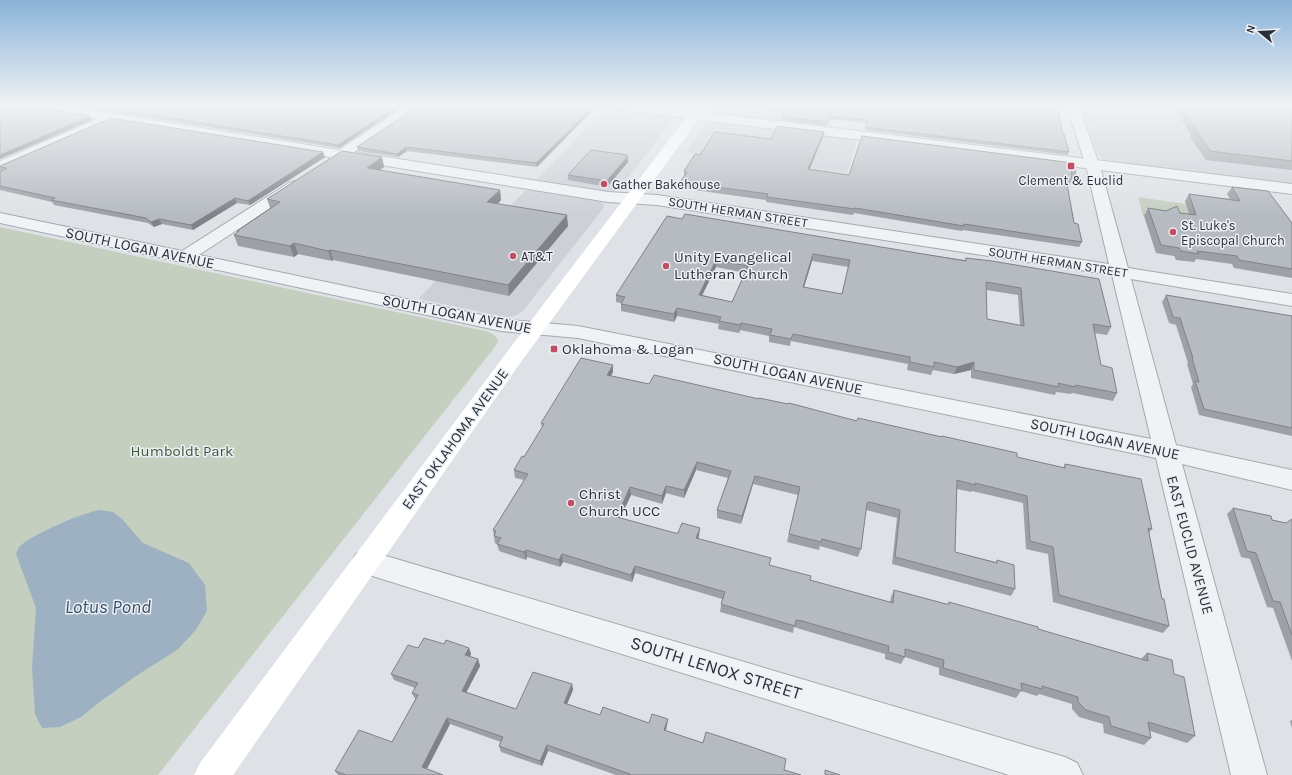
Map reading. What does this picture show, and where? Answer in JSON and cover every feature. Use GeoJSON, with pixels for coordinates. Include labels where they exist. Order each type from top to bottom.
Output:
{"type":"FeatureCollection","features":[{"type":"Feature","properties":{"kind":"main road","name":"EAST OKLAHOMA AVENUE"},"geometry":{"type":"LineString","coordinates":[[212,775],[535,329],[676,142]]}},
{"type":"Feature","properties":{"kind":"street"},"geometry":{"type":"LineString","coordinates":[[0,166],[54,142]]}},
{"type":"Feature","properties":{"kind":"street","name":"SOUTH HERMAN STREET"},"geometry":{"type":"LineString","coordinates":[[267,142],[608,197],[657,200],[1120,271],[1292,300]]}},
{"type":"Feature","properties":{"kind":"street"},"geometry":{"type":"LineString","coordinates":[[326,165],[359,142]]}},
{"type":"Feature","properties":{"kind":"street"},"geometry":{"type":"LineString","coordinates":[[934,142],[1292,189]]}},
{"type":"Feature","properties":{"kind":"street","name":"EAST EUCLID AVENUE"},"geometry":{"type":"LineString","coordinates":[[1084,142],[1120,271],[1248,775]]}},
{"type":"Feature","properties":{"kind":"street"},"geometry":{"type":"LineString","coordinates":[[185,257],[308,177]]}},
{"type":"Feature","properties":{"kind":"street","name":"SOUTH LOGAN AVENUE"},"geometry":{"type":"LineString","coordinates":[[0,218],[501,325],[578,332],[1166,451],[1292,480]]}},
{"type":"Feature","properties":{"kind":"street","name":"SOUTH LENOX STREET"},"geometry":{"type":"LineString","coordinates":[[366,562],[1065,775]]}},
{"type":"Feature","properties":{"kind":"shaded area"},"geometry":{"type":"Polygon","coordinates":[[[573,142],[656,142],[621,187],[615,192],[603,192],[535,181],[573,142]]]}},
{"type":"Feature","properties":{"kind":"shaded area"},"geometry":{"type":"Polygon","coordinates":[[[693,142],[856,142],[847,173],[686,152],[693,142]]]}},
{"type":"Feature","properties":{"kind":"shaded area"},"geometry":{"type":"Polygon","coordinates":[[[1094,142],[1292,142],[1292,184],[1104,160],[1098,155],[1094,142]]]}},
{"type":"Feature","properties":{"kind":"shaded area"},"geometry":{"type":"Polygon","coordinates":[[[529,190],[597,201],[601,202],[605,206],[523,311],[515,316],[504,317],[420,299],[420,297],[525,191],[529,190]]]}},
{"type":"Feature","properties":{"kind":"green space"},"geometry":{"type":"Polygon","coordinates":[[[1138,197],[1186,204],[1192,223],[1143,216],[1138,197]]]}},
{"type":"Feature","properties":{"kind":"green space","name":"Humboldt Park"},"geometry":{"type":"Polygon","coordinates":[[[0,227],[485,331],[493,335],[498,342],[158,775],[0,775],[0,227]]]}},
{"type":"Feature","properties":{"kind":"water","name":"Lotus Pond"},"geometry":{"type":"Polygon","coordinates":[[[99,510],[113,512],[121,518],[143,543],[189,563],[205,585],[207,611],[195,631],[177,650],[139,674],[81,717],[60,727],[42,728],[35,714],[32,667],[36,608],[16,554],[20,546],[26,541],[46,530],[99,510]]]}},
{"type":"Feature","properties":{"kind":"building"},"geometry":{"type":"Polygon","coordinates":[[[0,142],[30,142],[0,155],[0,142]]]}},
{"type":"Feature","properties":{"kind":"building"},"geometry":{"type":"Polygon","coordinates":[[[55,142],[262,142],[323,152],[248,201],[235,198],[191,225],[159,219],[151,222],[146,218],[51,200],[55,198],[0,186],[0,172],[7,168],[0,166],[55,142]]]}},
{"type":"Feature","properties":{"kind":"building"},"geometry":{"type":"Polygon","coordinates":[[[320,142],[342,142],[338,145],[320,142]]]}},
{"type":"Feature","properties":{"kind":"building"},"geometry":{"type":"Polygon","coordinates":[[[364,142],[557,142],[536,163],[406,147],[397,154],[357,147],[364,142]]]}},
{"type":"Feature","properties":{"kind":"building"},"geometry":{"type":"Polygon","coordinates":[[[708,142],[820,142],[808,169],[849,175],[860,142],[910,142],[1073,163],[1076,173],[1071,172],[1072,179],[1066,178],[1074,223],[1078,224],[1082,242],[964,224],[964,226],[855,208],[767,197],[768,194],[680,182],[687,172],[684,171],[695,154],[700,155],[708,142]]]}},
{"type":"Feature","properties":{"kind":"building"},"geometry":{"type":"Polygon","coordinates":[[[989,142],[1066,142],[1069,152],[989,142]]]}},
{"type":"Feature","properties":{"kind":"building"},"geometry":{"type":"Polygon","coordinates":[[[1204,142],[1292,142],[1292,161],[1210,151],[1204,142]]]}},
{"type":"Feature","properties":{"kind":"building"},"geometry":{"type":"Polygon","coordinates":[[[591,150],[628,156],[607,181],[568,175],[591,150]]]}},
{"type":"Feature","properties":{"kind":"building"},"geometry":{"type":"Polygon","coordinates":[[[342,151],[382,157],[367,168],[500,190],[487,202],[567,215],[508,285],[330,250],[328,251],[294,243],[290,246],[234,235],[239,231],[237,231],[280,202],[267,199],[342,151]]]}},
{"type":"Feature","properties":{"kind":"building"},"geometry":{"type":"Polygon","coordinates":[[[1232,187],[1268,191],[1292,223],[1292,269],[1239,260],[1237,256],[1197,251],[1199,254],[1181,251],[1179,248],[1161,245],[1148,208],[1166,211],[1177,206],[1180,213],[1196,215],[1189,194],[1240,201],[1232,187]]]}},
{"type":"Feature","properties":{"kind":"building"},"geometry":{"type":"Polygon","coordinates":[[[685,214],[966,261],[966,258],[992,261],[1099,279],[1111,327],[1093,324],[1101,365],[1112,368],[1117,393],[1058,383],[1059,387],[974,370],[974,362],[957,367],[934,362],[934,367],[910,362],[910,357],[793,334],[791,339],[770,335],[772,329],[741,323],[740,325],[719,321],[721,317],[677,308],[674,314],[621,304],[625,297],[616,295],[667,216],[682,219],[685,214]],[[813,254],[803,287],[842,294],[850,260],[813,254]],[[716,260],[699,295],[732,302],[748,266],[716,260]],[[986,282],[987,319],[1024,326],[1021,288],[986,282]]]}},
{"type":"Feature","properties":{"kind":"building"},"geometry":{"type":"Polygon","coordinates":[[[1166,295],[1292,316],[1292,428],[1204,409],[1195,381],[1199,382],[1193,358],[1180,318],[1173,317],[1166,295]]]}},
{"type":"Feature","properties":{"kind":"building"},"geometry":{"type":"Polygon","coordinates":[[[581,358],[613,365],[607,375],[649,384],[654,375],[759,399],[789,403],[857,421],[858,418],[942,436],[1017,453],[1017,457],[1065,468],[1065,464],[1141,479],[1152,529],[1148,528],[1169,626],[1059,595],[1053,547],[1030,541],[1027,496],[975,483],[975,485],[957,480],[955,552],[997,563],[997,560],[1014,565],[1015,589],[895,557],[900,510],[869,502],[867,503],[861,549],[822,539],[821,542],[789,534],[800,487],[755,476],[742,516],[717,510],[731,471],[697,462],[684,490],[666,486],[662,496],[630,487],[617,517],[675,533],[678,533],[682,523],[700,528],[696,538],[771,558],[769,565],[811,576],[810,580],[893,603],[894,590],[946,604],[949,604],[949,602],[1038,627],[1038,629],[1148,661],[1147,653],[1172,660],[1174,674],[1184,677],[1195,736],[1148,722],[1151,738],[1111,726],[1109,717],[1086,710],[1078,702],[1078,697],[1042,686],[1042,689],[1021,683],[1022,691],[943,668],[944,660],[905,649],[905,657],[888,652],[889,646],[802,621],[796,620],[795,626],[740,610],[721,604],[725,592],[635,566],[631,575],[562,554],[559,560],[526,550],[524,552],[497,544],[501,538],[494,536],[496,531],[493,530],[528,474],[514,470],[522,456],[524,457],[544,424],[541,423],[581,358]]]}},
{"type":"Feature","properties":{"kind":"building"},"geometry":{"type":"Polygon","coordinates":[[[1233,508],[1271,516],[1272,520],[1286,523],[1292,519],[1292,635],[1280,602],[1273,601],[1256,553],[1247,551],[1233,508]]]}},
{"type":"Feature","properties":{"kind":"building"},"geometry":{"type":"Polygon","coordinates":[[[424,638],[444,644],[446,640],[469,648],[465,655],[478,659],[462,691],[516,709],[533,672],[572,684],[564,703],[600,715],[603,707],[649,723],[652,714],[668,719],[664,730],[703,743],[706,732],[746,745],[786,759],[784,770],[801,775],[630,775],[547,745],[540,761],[499,746],[503,737],[447,718],[422,767],[443,775],[346,775],[335,771],[359,730],[392,742],[418,695],[412,693],[418,683],[391,674],[408,645],[418,648],[424,638]]]}},
{"type":"Feature","properties":{"kind":"building"},"geometry":{"type":"Polygon","coordinates":[[[825,770],[840,775],[825,775],[825,770]]]}},
{"type":"Feature","properties":{"kind":"place","name":"Clement & Euclid"},"geometry":{"type":"Point","coordinates":[1071,166]}},
{"type":"Feature","properties":{"kind":"place","name":"Gather Bakehouse"},"geometry":{"type":"Point","coordinates":[604,184]}},
{"type":"Feature","properties":{"kind":"place","name":"St. Luke's Episcopal Church"},"geometry":{"type":"Point","coordinates":[1173,232]}},
{"type":"Feature","properties":{"kind":"place","name":"AT&T"},"geometry":{"type":"Point","coordinates":[513,256]}},
{"type":"Feature","properties":{"kind":"place","name":"Unity Evangelical Lutheran Church"},"geometry":{"type":"Point","coordinates":[666,266]}},
{"type":"Feature","properties":{"kind":"place","name":"Oklahoma & Logan"},"geometry":{"type":"Point","coordinates":[554,349]}},
{"type":"Feature","properties":{"kind":"place","name":"Christ Church UCC"},"geometry":{"type":"Point","coordinates":[571,503]}}]}
